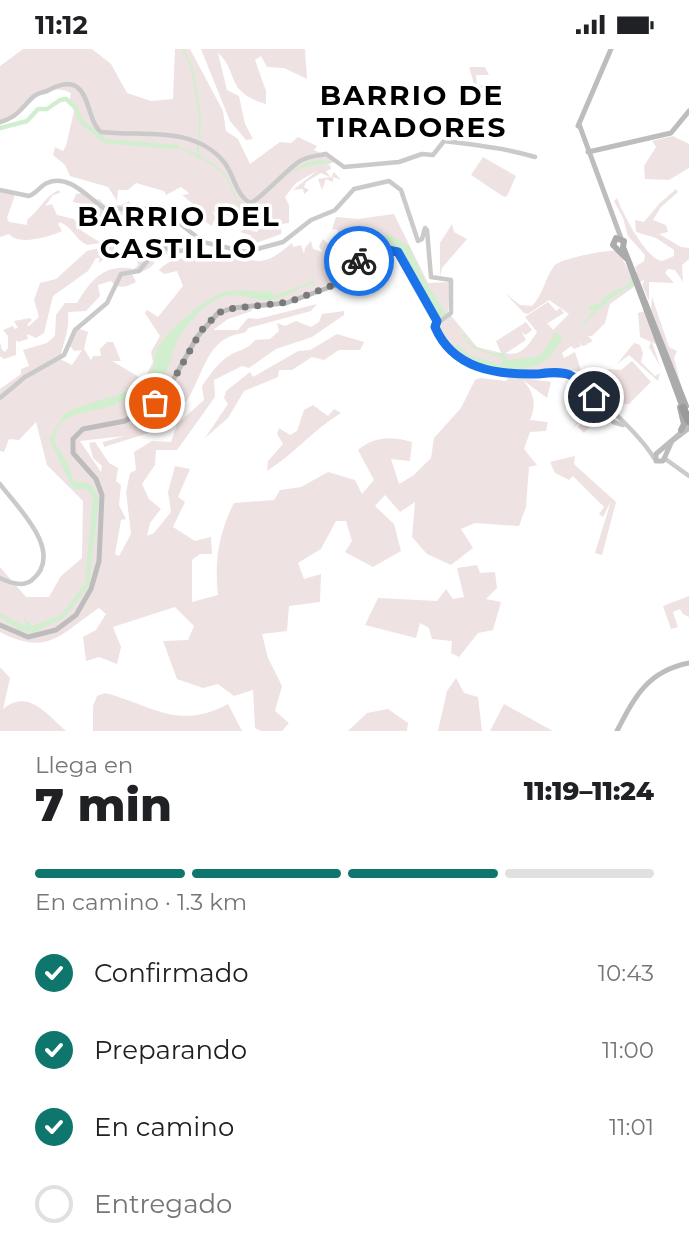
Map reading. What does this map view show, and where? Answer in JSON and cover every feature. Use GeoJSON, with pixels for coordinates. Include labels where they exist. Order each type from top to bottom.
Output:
{"type":"FeatureCollection","features":[{"type":"Feature","properties":{"kind":"highway"},"geometry":{"type":"LineString","coordinates":[[686,406],[687,427]]}},
{"type":"Feature","properties":{"kind":"main road"},"geometry":{"type":"LineString","coordinates":[[611,49],[578,131],[582,134],[617,227],[618,239],[613,246],[621,248],[632,268],[686,406]]}},
{"type":"Feature","properties":{"kind":"main road"},"geometry":{"type":"LineString","coordinates":[[588,152],[671,134],[689,111]]}},
{"type":"Feature","properties":{"kind":"main road"},"geometry":{"type":"LineString","coordinates":[[0,625],[28,637],[56,630],[74,617],[91,591],[99,561],[102,495],[96,479],[73,453],[72,444],[76,434],[85,429],[125,421],[158,401],[167,391],[197,337],[218,313],[233,308],[282,304],[341,282],[349,277],[360,260],[384,249],[399,254],[437,321]]}},
{"type":"Feature","properties":{"kind":"main road"},"geometry":{"type":"LineString","coordinates":[[676,386],[686,406]]}},
{"type":"Feature","properties":{"kind":"main road"},"geometry":{"type":"LineString","coordinates":[[660,458],[687,427],[684,424],[676,386]]}},
{"type":"Feature","properties":{"kind":"main road"},"geometry":{"type":"LineString","coordinates":[[617,731],[646,682],[664,670],[689,663]]}},
{"type":"Feature","properties":{"kind":"street"},"geometry":{"type":"LineString","coordinates":[[0,122],[14,117],[36,94],[59,83],[67,84],[88,100],[94,125],[101,132],[202,142],[225,163],[243,198],[252,203],[260,199],[276,178],[299,161],[327,154],[348,167],[373,162],[399,162],[418,154],[434,152],[443,142],[465,146],[497,146],[535,157]]}},
{"type":"Feature","properties":{"kind":"street"},"geometry":{"type":"LineString","coordinates":[[0,190],[30,196],[45,184],[58,181],[82,189],[105,209],[135,208],[164,212],[205,243],[240,252],[254,251],[284,241],[311,220],[335,210],[356,189],[390,181],[402,192],[418,240],[421,240],[426,228],[431,276],[449,279],[450,314],[437,321],[435,327],[451,351],[482,370],[504,374],[570,375],[612,414],[613,423],[621,423],[649,450],[689,476]]}},
{"type":"Feature","properties":{"kind":"street"},"geometry":{"type":"LineString","coordinates":[[0,398],[25,377],[64,355],[75,330],[107,303],[121,274],[138,272],[149,257],[163,249],[191,250],[205,243]]}},
{"type":"Feature","properties":{"kind":"street"},"geometry":{"type":"LineString","coordinates":[[0,484],[33,527],[43,553],[35,577],[28,583],[16,584],[0,578]]}},
{"type":"Feature","properties":{"kind":"shaded area"},"geometry":{"type":"Polygon","coordinates":[[[23,49],[92,49],[111,64],[127,93],[151,101],[173,99],[175,49],[190,49],[223,111],[226,131],[238,139],[250,164],[280,142],[291,143],[298,137],[317,146],[314,150],[331,158],[333,162],[326,166],[330,165],[331,169],[326,171],[331,178],[334,172],[341,180],[333,177],[333,182],[326,179],[322,190],[318,179],[330,177],[321,173],[306,182],[304,187],[309,190],[304,194],[303,189],[293,190],[318,170],[296,183],[285,197],[289,205],[289,223],[282,224],[281,234],[256,243],[250,235],[240,232],[245,229],[257,232],[260,226],[244,225],[245,222],[236,222],[228,215],[220,217],[212,211],[219,223],[214,220],[212,226],[194,214],[193,204],[182,195],[189,194],[181,187],[166,195],[164,191],[136,183],[128,190],[118,190],[117,201],[108,187],[70,176],[65,165],[53,155],[55,147],[63,151],[66,146],[74,111],[69,102],[71,93],[51,90],[42,94],[0,125],[0,66],[23,49]]]}},
{"type":"Feature","properties":{"kind":"shaded area"},"geometry":{"type":"Polygon","coordinates":[[[201,49],[305,49],[307,79],[284,68],[267,67],[261,56],[255,60],[266,91],[266,104],[253,99],[238,87],[218,53],[227,90],[239,96],[245,124],[253,139],[246,140],[230,121],[201,49]]]}},
{"type":"Feature","properties":{"kind":"shaded area"},"geometry":{"type":"Polygon","coordinates":[[[469,67],[485,67],[489,75],[476,75],[477,86],[498,83],[498,87],[478,97],[469,67]]]}},
{"type":"Feature","properties":{"kind":"shaded area"},"geometry":{"type":"Polygon","coordinates":[[[673,136],[689,144],[689,168],[669,180],[645,179],[644,166],[656,147],[652,141],[673,136]]]}},
{"type":"Feature","properties":{"kind":"shaded area"},"geometry":{"type":"Polygon","coordinates":[[[174,145],[202,157],[222,170],[229,180],[240,204],[249,211],[258,208],[272,194],[260,207],[249,213],[239,205],[229,183],[217,168],[174,145]]]}},
{"type":"Feature","properties":{"kind":"shaded area"},"geometry":{"type":"Polygon","coordinates":[[[483,157],[516,176],[507,196],[504,197],[471,175],[483,157]]]}},
{"type":"Feature","properties":{"kind":"shaded area"},"geometry":{"type":"Polygon","coordinates":[[[334,162],[304,167],[289,175],[304,164],[334,162]]]}},
{"type":"Feature","properties":{"kind":"shaded area"},"geometry":{"type":"Polygon","coordinates":[[[676,189],[678,192],[661,207],[653,220],[666,225],[668,232],[659,234],[681,247],[689,248],[689,259],[682,265],[683,282],[675,270],[668,269],[665,273],[674,283],[649,282],[649,301],[642,285],[645,279],[610,304],[605,323],[592,336],[588,336],[593,341],[587,344],[585,341],[587,345],[582,346],[579,341],[581,346],[574,349],[571,346],[562,353],[564,358],[575,352],[581,371],[498,371],[481,367],[454,349],[437,328],[438,317],[407,261],[397,250],[383,247],[354,263],[347,277],[291,299],[248,305],[252,311],[228,319],[213,330],[238,330],[248,318],[258,319],[317,304],[311,311],[248,328],[246,332],[227,338],[217,345],[187,400],[164,428],[104,447],[103,442],[124,436],[80,441],[101,472],[102,466],[93,458],[89,443],[95,442],[109,463],[118,468],[116,481],[121,485],[119,505],[126,519],[121,520],[115,554],[119,556],[131,534],[126,492],[130,473],[136,470],[134,452],[152,441],[171,442],[177,424],[204,400],[202,386],[218,365],[255,340],[270,339],[279,331],[277,323],[285,326],[296,321],[311,327],[319,322],[322,314],[344,311],[344,315],[312,337],[276,349],[249,368],[242,366],[214,380],[215,397],[177,450],[156,450],[155,465],[142,484],[149,499],[161,509],[150,523],[147,536],[154,533],[171,512],[168,492],[175,466],[190,469],[178,497],[185,502],[173,527],[195,541],[211,537],[212,554],[200,554],[192,560],[192,602],[218,595],[219,548],[234,503],[274,500],[280,490],[301,487],[328,472],[355,480],[362,494],[374,480],[358,450],[370,442],[384,439],[412,442],[410,461],[391,459],[399,484],[414,475],[431,458],[434,438],[461,408],[475,380],[480,378],[506,381],[510,376],[551,382],[547,398],[523,380],[533,399],[530,420],[548,422],[546,431],[530,432],[524,449],[537,465],[529,467],[526,507],[519,526],[475,523],[461,529],[473,548],[451,565],[427,554],[412,537],[415,502],[400,512],[385,495],[375,506],[394,524],[401,551],[373,567],[345,552],[352,541],[346,521],[336,521],[321,549],[298,563],[304,579],[321,574],[320,602],[289,606],[287,631],[262,634],[268,658],[282,686],[275,711],[289,723],[282,731],[261,731],[255,728],[253,690],[234,696],[218,684],[203,688],[177,679],[163,641],[188,640],[194,626],[175,607],[113,627],[121,647],[117,664],[99,657],[86,661],[83,637],[96,630],[106,614],[99,608],[63,634],[43,642],[17,639],[0,632],[0,567],[26,597],[49,597],[61,576],[82,558],[83,501],[47,465],[36,422],[19,440],[9,439],[4,452],[0,451],[0,389],[21,374],[21,369],[29,366],[23,350],[47,343],[55,336],[56,315],[65,303],[77,303],[93,281],[106,271],[134,269],[138,265],[136,258],[167,241],[173,245],[173,252],[157,257],[147,269],[132,274],[136,282],[124,287],[111,281],[98,285],[100,296],[86,311],[68,312],[67,331],[60,359],[72,365],[82,350],[74,351],[70,346],[74,327],[88,332],[84,349],[91,360],[93,356],[101,356],[100,349],[107,342],[113,342],[121,361],[112,361],[144,380],[153,362],[151,352],[160,336],[145,313],[147,310],[158,317],[183,286],[177,271],[164,274],[159,270],[165,265],[177,259],[213,258],[218,252],[228,254],[227,259],[234,257],[264,260],[278,254],[292,243],[293,247],[301,245],[304,254],[311,241],[313,249],[322,252],[319,246],[323,239],[332,247],[338,230],[332,229],[336,217],[358,219],[394,214],[428,283],[450,282],[448,312],[477,347],[501,353],[496,341],[526,322],[532,330],[525,335],[521,331],[526,340],[506,353],[512,354],[524,349],[537,332],[525,317],[548,302],[556,311],[560,308],[564,313],[548,323],[544,319],[553,330],[569,314],[549,300],[528,314],[524,313],[505,293],[520,305],[532,306],[554,266],[565,260],[594,253],[618,251],[631,275],[637,272],[635,267],[644,261],[645,255],[628,236],[614,201],[617,198],[630,224],[649,253],[662,261],[674,256],[674,250],[656,238],[636,232],[635,220],[644,222],[676,189]]]}},
{"type":"Feature","properties":{"kind":"shaded area"},"geometry":{"type":"Polygon","coordinates":[[[59,190],[60,193],[53,195],[45,206],[52,204],[57,215],[74,219],[82,231],[101,243],[87,245],[60,222],[58,224],[62,231],[42,238],[26,240],[13,238],[9,234],[0,237],[0,191],[15,195],[7,218],[9,222],[27,225],[27,220],[50,196],[59,190]]]}},
{"type":"Feature","properties":{"kind":"shaded area"},"geometry":{"type":"Polygon","coordinates":[[[82,193],[92,201],[99,199],[105,205],[121,205],[129,201],[138,215],[135,220],[126,214],[100,221],[92,206],[73,202],[76,194],[82,193]]]}},
{"type":"Feature","properties":{"kind":"shaded area"},"geometry":{"type":"Polygon","coordinates":[[[452,224],[454,232],[467,239],[442,268],[440,276],[440,243],[452,224]]]}},
{"type":"Feature","properties":{"kind":"shaded area"},"geometry":{"type":"Polygon","coordinates":[[[390,235],[409,246],[421,274],[446,314],[439,318],[403,253],[388,241],[367,247],[359,256],[354,252],[374,237],[390,235]]]}},
{"type":"Feature","properties":{"kind":"shaded area"},"geometry":{"type":"Polygon","coordinates":[[[114,247],[112,254],[98,263],[100,258],[96,258],[88,271],[53,296],[44,333],[36,338],[27,334],[28,339],[18,342],[16,340],[16,355],[4,359],[0,356],[0,342],[2,350],[5,352],[8,348],[8,336],[3,330],[13,326],[18,328],[14,321],[30,318],[32,320],[27,325],[29,326],[39,317],[34,300],[40,283],[56,279],[87,251],[114,247]]]}},
{"type":"Feature","properties":{"kind":"shaded area"},"geometry":{"type":"Polygon","coordinates":[[[632,277],[636,286],[629,287],[613,297],[576,332],[595,309],[590,311],[588,306],[601,303],[609,294],[630,284],[629,278],[632,277]]]}},
{"type":"Feature","properties":{"kind":"shaded area"},"geometry":{"type":"Polygon","coordinates":[[[314,281],[315,285],[277,299],[263,300],[230,295],[215,300],[198,313],[183,331],[166,371],[155,385],[111,406],[75,415],[60,424],[55,443],[67,462],[74,481],[91,484],[99,498],[89,586],[64,618],[34,632],[21,631],[0,617],[0,613],[27,627],[23,617],[32,626],[61,615],[85,583],[93,496],[85,489],[73,489],[49,439],[64,414],[138,385],[150,374],[160,344],[173,329],[201,305],[219,294],[228,291],[271,291],[273,296],[314,281]]]}},
{"type":"Feature","properties":{"kind":"shaded area"},"geometry":{"type":"Polygon","coordinates":[[[652,297],[669,347],[677,351],[674,358],[683,393],[651,309],[652,297]]]}},
{"type":"Feature","properties":{"kind":"shaded area"},"geometry":{"type":"Polygon","coordinates":[[[645,311],[657,345],[652,342],[660,366],[649,347],[651,342],[640,337],[638,313],[645,311]]]}},
{"type":"Feature","properties":{"kind":"shaded area"},"geometry":{"type":"Polygon","coordinates":[[[556,332],[563,339],[551,355],[535,366],[523,369],[511,370],[486,365],[455,347],[457,344],[470,355],[499,364],[503,362],[502,358],[473,348],[461,335],[464,334],[479,348],[503,353],[508,360],[540,356],[556,332]]]}},
{"type":"Feature","properties":{"kind":"shaded area"},"geometry":{"type":"Polygon","coordinates":[[[337,334],[364,342],[360,350],[339,350],[324,360],[312,357],[292,370],[279,370],[278,377],[244,391],[228,418],[205,438],[228,404],[224,398],[226,391],[250,372],[253,377],[298,351],[310,350],[337,334]]]}},
{"type":"Feature","properties":{"kind":"shaded area"},"geometry":{"type":"Polygon","coordinates":[[[634,343],[640,345],[643,353],[641,362],[655,376],[660,373],[658,381],[629,355],[617,364],[634,343]]]}},
{"type":"Feature","properties":{"kind":"shaded area"},"geometry":{"type":"Polygon","coordinates":[[[632,361],[651,382],[629,404],[622,404],[614,412],[603,401],[610,393],[605,375],[609,369],[621,370],[632,361]]]}},
{"type":"Feature","properties":{"kind":"shaded area"},"geometry":{"type":"Polygon","coordinates":[[[596,401],[609,417],[604,412],[584,433],[578,427],[596,404],[568,433],[596,401]]]}},
{"type":"Feature","properties":{"kind":"shaded area"},"geometry":{"type":"Polygon","coordinates":[[[313,405],[328,416],[334,409],[341,413],[267,471],[268,461],[283,444],[277,434],[279,428],[290,435],[297,431],[304,410],[313,405]]]}},
{"type":"Feature","properties":{"kind":"shaded area"},"geometry":{"type":"Polygon","coordinates":[[[575,456],[574,464],[616,502],[602,555],[595,553],[611,501],[603,517],[599,514],[604,507],[573,476],[569,480],[555,473],[550,462],[575,456]]]}},
{"type":"Feature","properties":{"kind":"shaded area"},"geometry":{"type":"Polygon","coordinates":[[[477,565],[480,573],[495,572],[497,588],[486,599],[501,602],[493,630],[478,633],[459,657],[451,653],[452,641],[432,639],[429,628],[420,623],[416,638],[365,625],[378,598],[437,601],[446,589],[453,599],[464,597],[457,568],[477,565]]]}},
{"type":"Feature","properties":{"kind":"shaded area"},"geometry":{"type":"Polygon","coordinates":[[[689,596],[689,617],[680,609],[673,612],[678,627],[671,629],[663,606],[689,596]]]}},
{"type":"Feature","properties":{"kind":"shaded area"},"geometry":{"type":"Polygon","coordinates":[[[0,667],[10,678],[3,709],[12,703],[29,703],[45,711],[66,731],[0,731],[0,667]]]}},
{"type":"Feature","properties":{"kind":"shaded area"},"geometry":{"type":"Polygon","coordinates":[[[456,678],[464,693],[478,697],[482,731],[438,731],[447,691],[456,678]]]}},
{"type":"Feature","properties":{"kind":"shaded area"},"geometry":{"type":"Polygon","coordinates":[[[105,693],[180,716],[210,712],[228,704],[242,731],[93,731],[93,706],[97,696],[105,693]]]}},
{"type":"Feature","properties":{"kind":"shaded area"},"geometry":{"type":"Polygon","coordinates":[[[504,704],[553,731],[490,731],[504,704]]]}},
{"type":"Feature","properties":{"kind":"shaded area"},"geometry":{"type":"Polygon","coordinates":[[[388,709],[408,723],[407,731],[348,731],[367,713],[388,709]]]}},
{"type":"Feature","properties":{"kind":"waterway"},"geometry":{"type":"LineString","coordinates":[[183,49],[191,65],[195,83]]}},
{"type":"Feature","properties":{"kind":"waterway"},"geometry":{"type":"LineString","coordinates":[[195,84],[200,117],[199,139]]}},
{"type":"Feature","properties":{"kind":"waterway"},"geometry":{"type":"LineString","coordinates":[[0,128],[27,121],[38,109],[47,109],[66,99],[76,108],[80,120],[105,141],[177,147]]}},
{"type":"Feature","properties":{"kind":"waterway"},"geometry":{"type":"LineString","coordinates":[[198,143],[198,158]]}},
{"type":"Feature","properties":{"kind":"way so far"},"geometry":{"type":"LineString","coordinates":[[155,403],[167,391],[194,341],[218,313],[229,309],[275,306],[289,302],[344,281],[359,261]]}},
{"type":"Feature","properties":{"kind":"district","name":"BARRIO DE TIRADORES"},"geometry":{"type":"Point","coordinates":[412,111]}},
{"type":"Feature","properties":{"kind":"district","name":"BARRIO DEL CASTILLO"},"geometry":{"type":"Point","coordinates":[179,232]}},
{"type":"Feature","properties":{"kind":"route"},"geometry":{"type":"LineString","coordinates":[[359,261],[383,249],[398,252],[437,321],[435,327],[439,335],[451,351],[478,369],[504,374],[566,374],[573,377],[594,397]]}}]}
